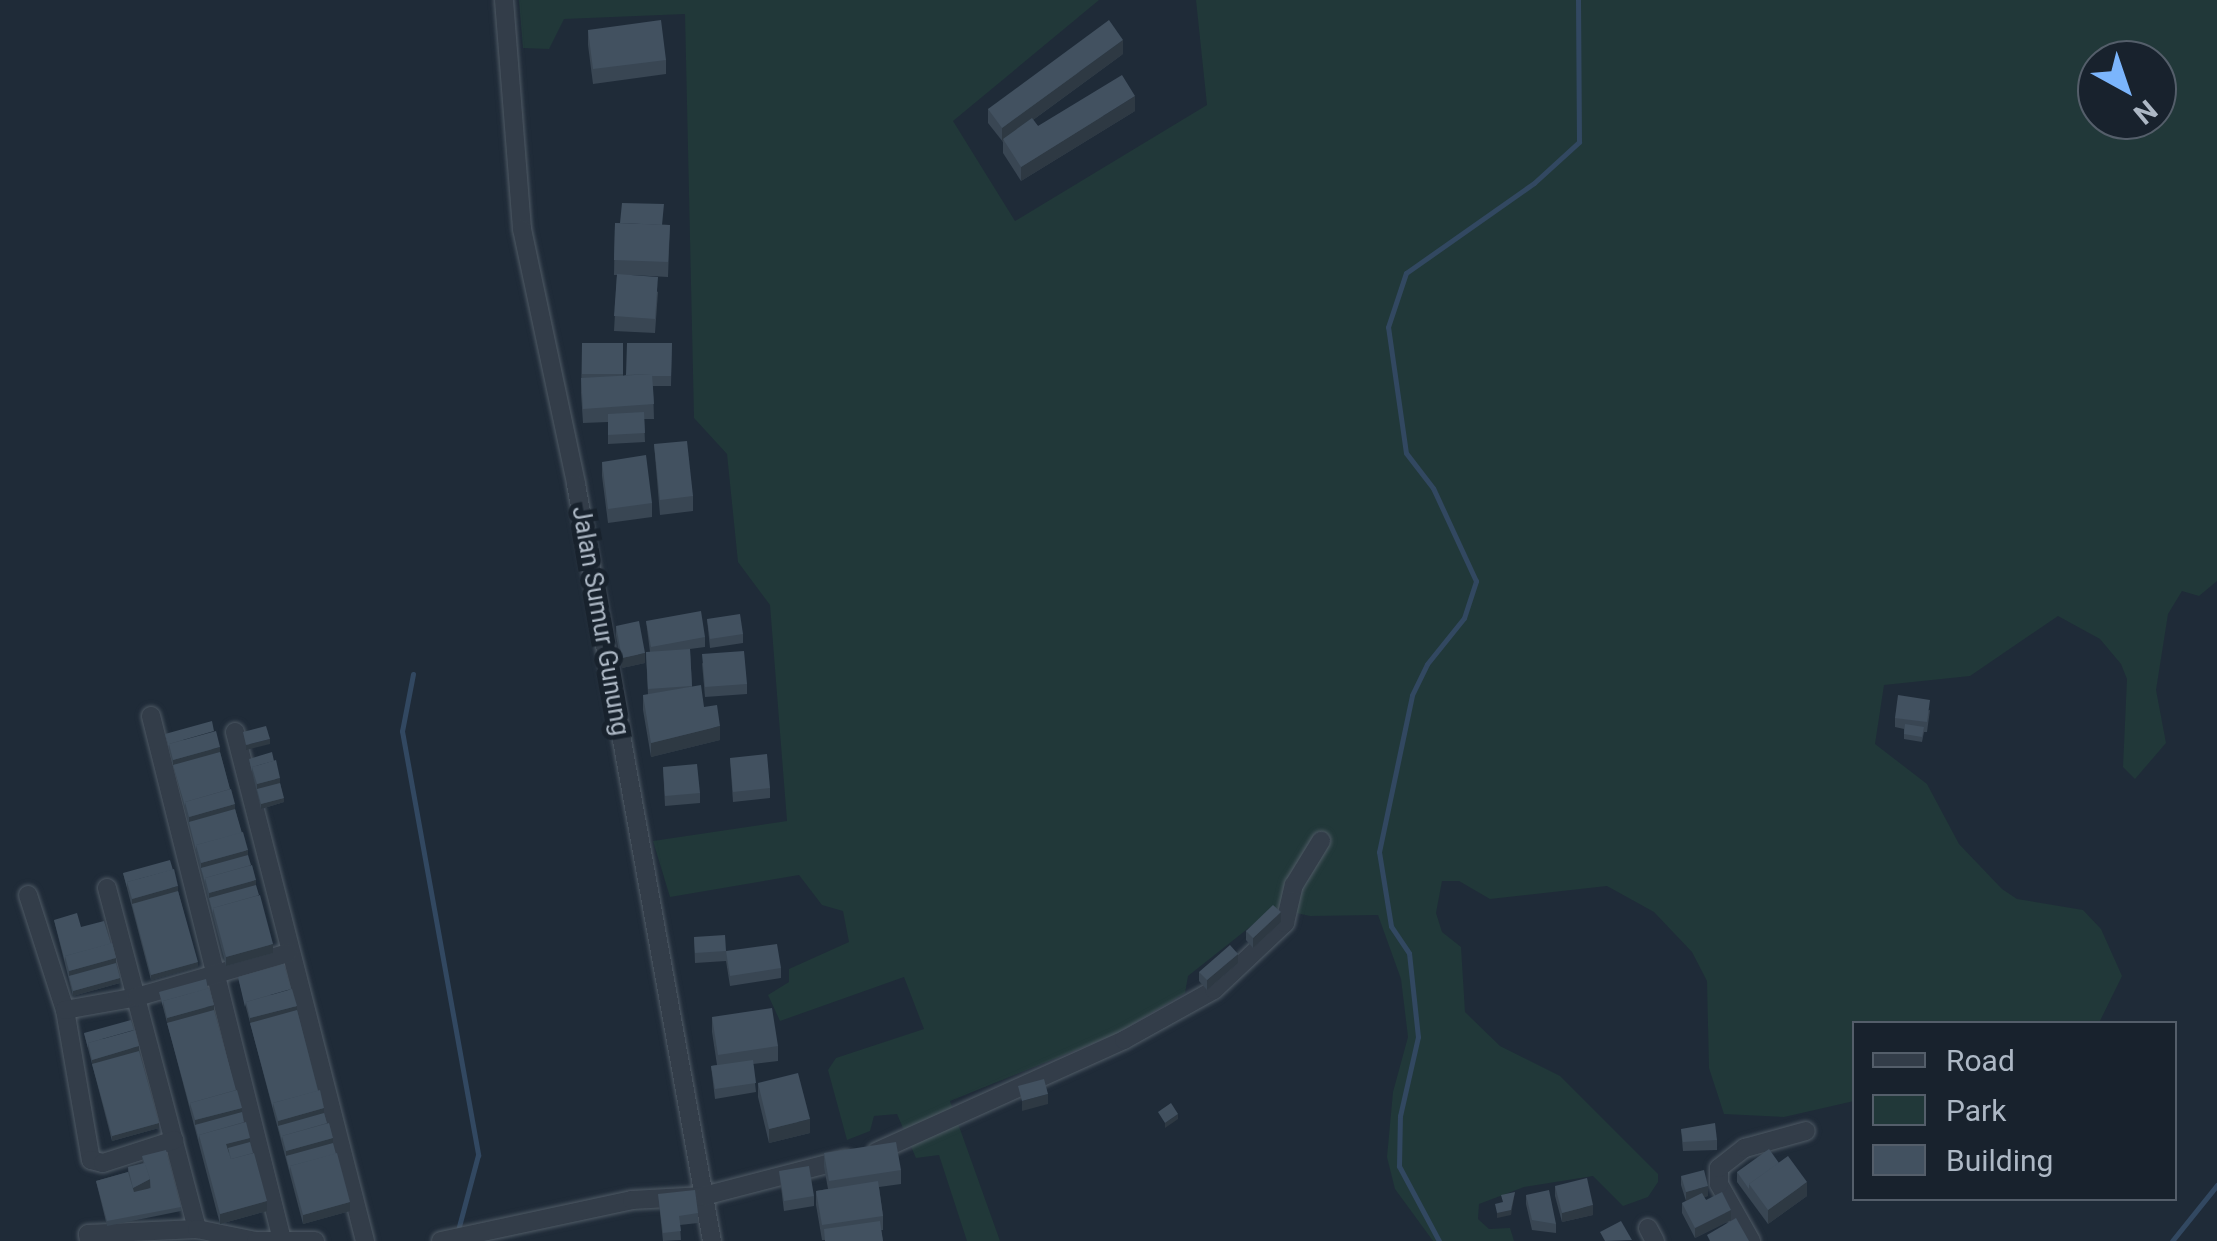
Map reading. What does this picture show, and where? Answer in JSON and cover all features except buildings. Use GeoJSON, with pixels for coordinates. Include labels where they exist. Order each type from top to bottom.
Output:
{"type":"FeatureCollection","features":[{"type":"Feature","properties":{"kind":"street","name":"Jalan Sumur Gunung"},"geometry":{"type":"LineString","coordinates":[[504,0],[522,229],[576,484],[712,1241]]}},
{"type":"Feature","properties":{"kind":"street"},"geometry":{"type":"LineString","coordinates":[[151,716],[211,974],[282,1240]]}},
{"type":"Feature","properties":{"kind":"street"},"geometry":{"type":"LineString","coordinates":[[235,732],[288,953],[365,1241]]}},
{"type":"Feature","properties":{"kind":"street"},"geometry":{"type":"LineString","coordinates":[[441,1241],[632,1200],[704,1196],[884,1150],[1124,1040],[1214,990],[1285,923],[1294,884],[1320,840]]}},
{"type":"Feature","properties":{"kind":"street"},"geometry":{"type":"LineString","coordinates":[[107,888],[197,1229]]}},
{"type":"Feature","properties":{"kind":"street"},"geometry":{"type":"LineString","coordinates":[[28,895],[65,1010],[91,1160],[103,1163],[174,1140]]}},
{"type":"Feature","properties":{"kind":"street"},"geometry":{"type":"LineString","coordinates":[[65,1010],[137,997],[288,953]]}},
{"type":"Feature","properties":{"kind":"street"},"geometry":{"type":"LineString","coordinates":[[1752,1241],[1718,1184],[1719,1168],[1745,1148],[1806,1131]]}},
{"type":"Feature","properties":{"kind":"street"},"geometry":{"type":"LineString","coordinates":[[89,1241],[88,1234],[197,1229],[315,1241]]}},
{"type":"Feature","properties":{"kind":"green space"},"geometry":{"type":"Polygon","coordinates":[[[519,0],[1099,0],[953,121],[1015,221],[1207,105],[1196,0],[2217,0],[2217,581],[2199,596],[2182,591],[2168,614],[2156,690],[2166,743],[2135,779],[2123,767],[2127,679],[2121,664],[2100,639],[2058,616],[1970,676],[1884,685],[1875,744],[1927,784],[1959,844],[2002,889],[2017,899],[2083,910],[2101,929],[2122,976],[2100,1021],[1852,1021],[1852,1101],[1784,1117],[1724,1114],[1709,1068],[1707,981],[1692,952],[1654,912],[1607,886],[1490,899],[1459,881],[1442,881],[1436,913],[1442,932],[1461,947],[1465,1012],[1500,1046],[1560,1076],[1658,1174],[1658,1182],[1648,1197],[1623,1206],[1593,1176],[1524,1187],[1479,1204],[1478,1219],[1489,1229],[1510,1228],[1514,1241],[1433,1241],[1395,1189],[1387,1157],[1393,1092],[1408,1037],[1401,979],[1378,915],[1310,916],[1274,908],[1188,976],[1185,993],[1116,1034],[950,1101],[1000,1241],[967,1241],[939,1155],[916,1158],[897,1114],[874,1116],[870,1131],[847,1140],[828,1070],[836,1058],[924,1029],[904,977],[780,1021],[768,995],[789,982],[789,969],[849,942],[843,911],[822,905],[799,875],[670,897],[653,841],[787,821],[770,605],[738,562],[727,454],[694,418],[685,14],[564,19],[549,49],[523,48],[519,0]]]}},
{"type":"Feature","properties":{"kind":"waterway"},"geometry":{"type":"LineString","coordinates":[[1439,1241],[1399,1166],[1400,1116],[1418,1037],[1409,953],[1391,926],[1379,852],[1412,695],[1427,664],[1464,618],[1476,581],[1433,488],[1406,453],[1388,327],[1406,273],[1534,183],[1579,142],[1578,0]]}},
{"type":"Feature","properties":{"kind":"waterway"},"geometry":{"type":"LineString","coordinates":[[413,674],[402,731],[478,1155],[458,1230]]}},
{"type":"Feature","properties":{"kind":"waterway"},"geometry":{"type":"LineString","coordinates":[[2172,1241],[2217,1185]]}}]}
